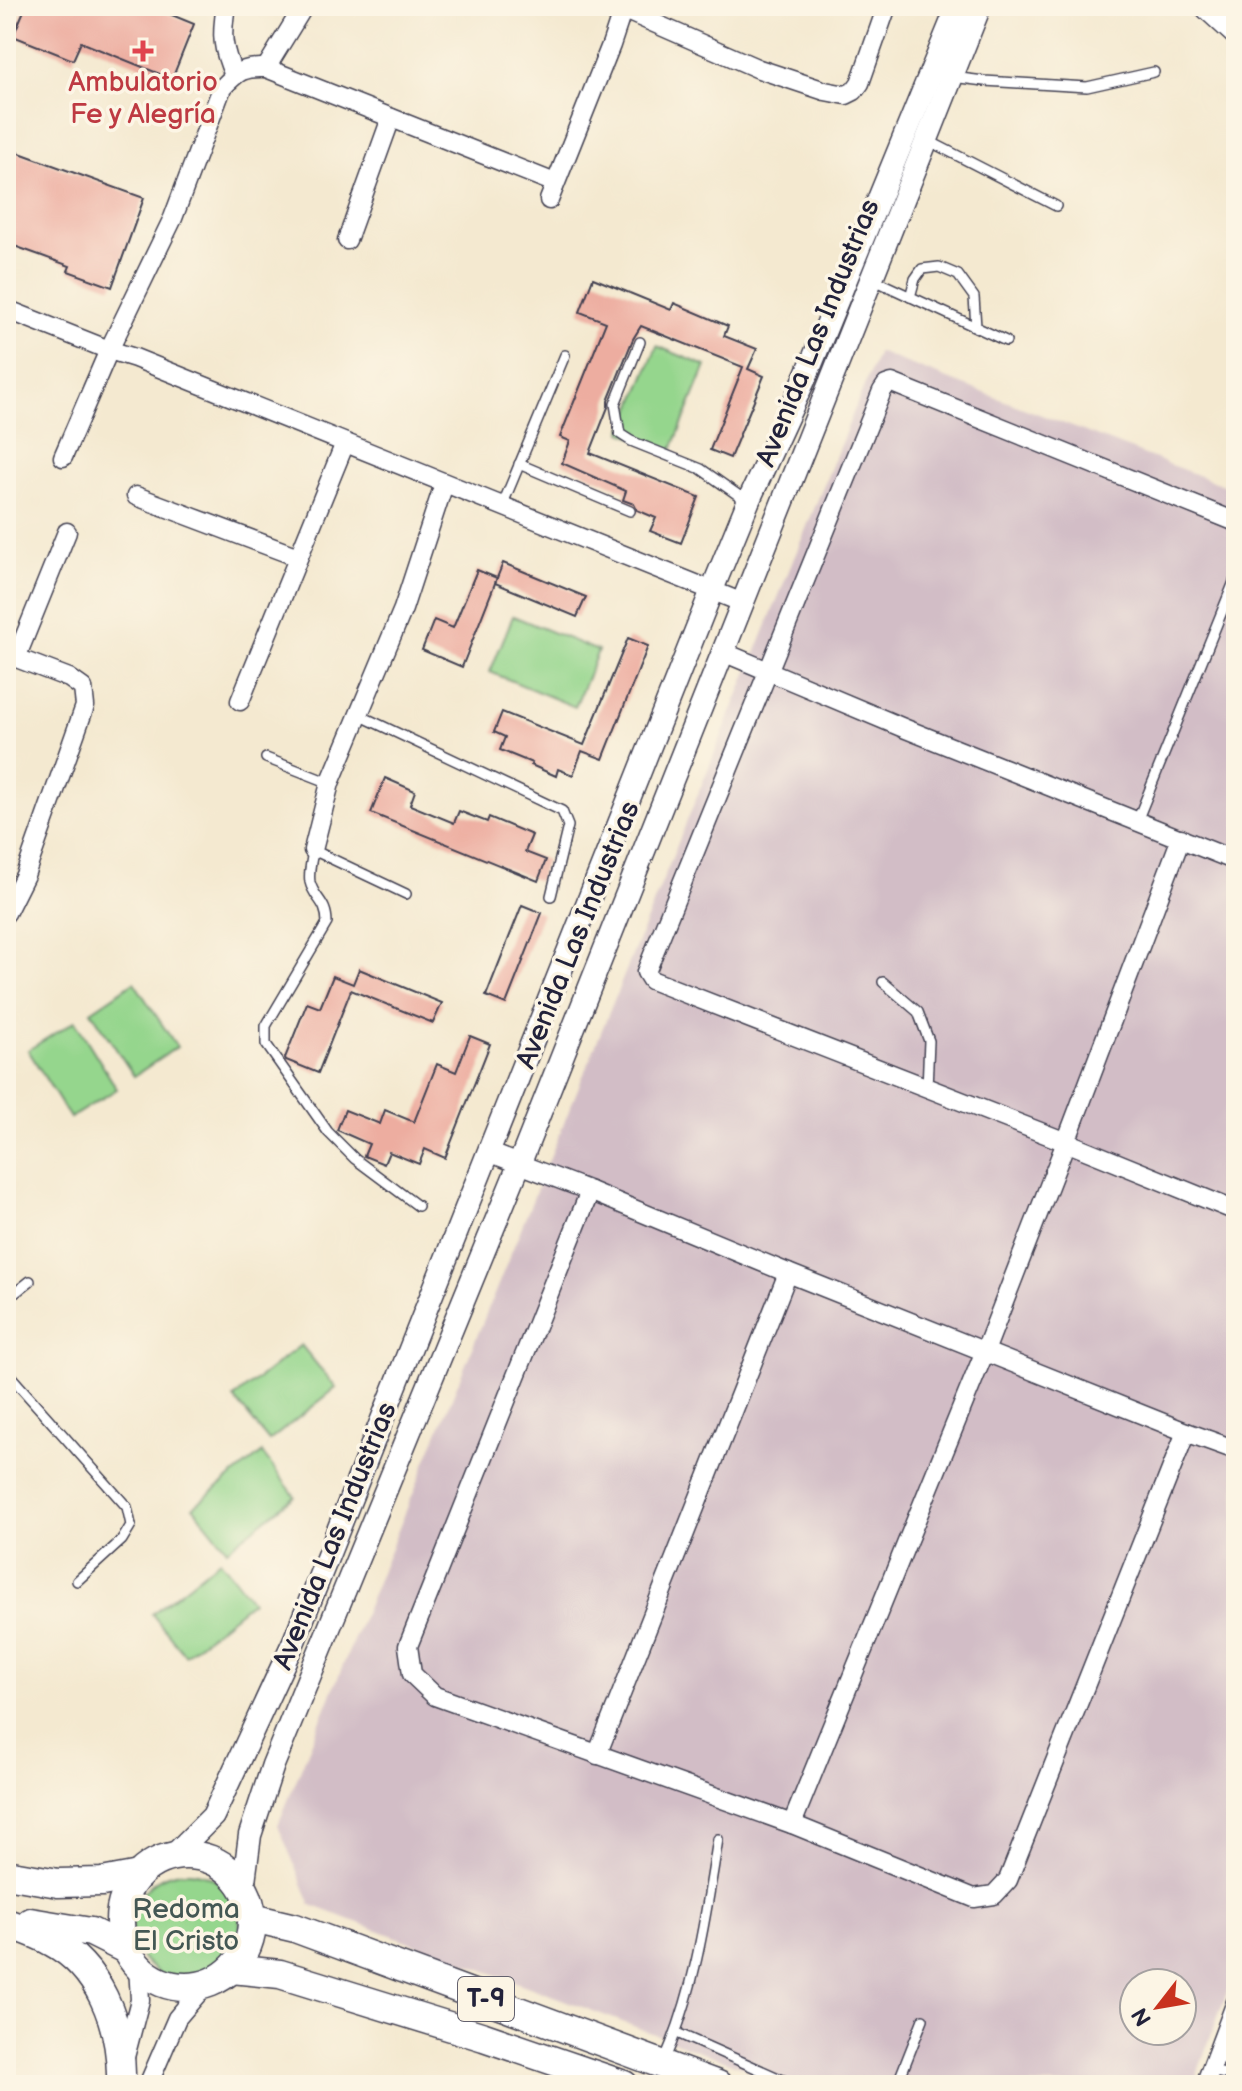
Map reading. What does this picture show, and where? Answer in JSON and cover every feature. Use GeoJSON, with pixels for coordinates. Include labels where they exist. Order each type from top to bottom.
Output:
{"type":"FeatureCollection","features":[{"type":"Feature","properties":{"kind":"main road"},"geometry":{"type":"LineString","coordinates":[[6,1920],[91,1932],[132,1958],[152,1978],[169,1985],[205,1985],[232,1969],[250,1939],[253,1918],[243,1889],[220,1865],[205,1859],[190,1855],[173,1856],[155,1863],[139,1875],[128,1891],[121,1910],[121,1931],[132,1958]]}},
{"type":"Feature","properties":{"kind":"main road"},"geometry":{"type":"LineString","coordinates":[[6,1874],[58,1883],[102,1882],[139,1875]]}},
{"type":"Feature","properties":{"kind":"main road","name":"T-9"},"geometry":{"type":"LineString","coordinates":[[253,1918],[295,1928],[718,2085]]}},
{"type":"Feature","properties":{"kind":"main road"},"geometry":{"type":"LineString","coordinates":[[6,1920],[67,1951],[83,1965],[96,1983],[114,2023],[120,2050],[119,2079]]}},
{"type":"Feature","properties":{"kind":"main road","name":"T-9"},"geometry":{"type":"LineString","coordinates":[[232,1969],[280,1974],[484,2037],[624,2085]]}},
{"type":"Feature","properties":{"kind":"street"},"geometry":{"type":"LineString","coordinates":[[226,6],[221,31],[224,52],[234,75]]}},
{"type":"Feature","properties":{"kind":"street"},"geometry":{"type":"LineString","coordinates":[[266,68],[304,6]]}},
{"type":"Feature","properties":{"kind":"street"},"geometry":{"type":"LineString","coordinates":[[63,457],[109,350],[173,218],[222,88],[247,67],[266,68],[391,118],[552,192],[623,8],[759,69],[846,95],[860,83],[887,6]]}},
{"type":"Feature","properties":{"kind":"street","name":"Avenida Las Industrias"},"geometry":{"type":"LineString","coordinates":[[173,1856],[213,1816],[288,1655],[712,590],[748,502],[807,374],[958,6]]}},
{"type":"Feature","properties":{"kind":"street","name":"Avenida Las Industrias"},"geometry":{"type":"LineString","coordinates":[[243,1889],[250,1835],[273,1765],[519,1165],[980,6]]}},
{"type":"Feature","properties":{"kind":"street"},"geometry":{"type":"LineString","coordinates":[[1215,10],[1236,37]]}},
{"type":"Feature","properties":{"kind":"street"},"geometry":{"type":"LineString","coordinates":[[347,240],[391,118]]}},
{"type":"Feature","properties":{"kind":"street"},"geometry":{"type":"LineString","coordinates":[[6,309],[743,603]]}},
{"type":"Feature","properties":{"kind":"street"},"geometry":{"type":"LineString","coordinates":[[1236,522],[892,383],[886,385],[646,972],[651,980],[1236,1211]]}},
{"type":"Feature","properties":{"kind":"street"},"geometry":{"type":"LineString","coordinates":[[240,701],[345,443]]}},
{"type":"Feature","properties":{"kind":"street"},"geometry":{"type":"LineString","coordinates":[[313,850],[330,783],[403,609],[444,484]]}},
{"type":"Feature","properties":{"kind":"street"},"geometry":{"type":"LineString","coordinates":[[136,496],[298,557]]}},
{"type":"Feature","properties":{"kind":"street"},"geometry":{"type":"LineString","coordinates":[[6,913],[25,875],[85,706],[83,688],[69,678],[11,656],[67,532]]}},
{"type":"Feature","properties":{"kind":"street"},"geometry":{"type":"LineString","coordinates":[[723,652],[1236,861]]}},
{"type":"Feature","properties":{"kind":"street"},"geometry":{"type":"LineString","coordinates":[[792,1824],[985,1351],[1181,838]]}},
{"type":"Feature","properties":{"kind":"street"},"geometry":{"type":"LineString","coordinates":[[488,1152],[1236,1450]]}},
{"type":"Feature","properties":{"kind":"street"},"geometry":{"type":"LineString","coordinates":[[590,1191],[408,1646],[412,1674],[435,1696],[792,1824],[974,1898],[994,1895],[1008,1880],[1186,1432]]}},
{"type":"Feature","properties":{"kind":"street"},"geometry":{"type":"LineString","coordinates":[[597,1755],[788,1273]]}},
{"type":"Feature","properties":{"kind":"street"},"geometry":{"type":"LineString","coordinates":[[119,2079],[140,2000],[132,1958]]}},
{"type":"Feature","properties":{"kind":"street"},"geometry":{"type":"LineString","coordinates":[[148,2085],[177,2018],[205,1985]]}},
{"type":"Feature","properties":{"kind":"street"},"geometry":{"type":"LineString","coordinates":[[1208,2078],[1236,2002]]}},
{"type":"Feature","properties":{"kind":"lane"},"geometry":{"type":"LineString","coordinates":[[952,77],[1087,87],[1154,72]]}},
{"type":"Feature","properties":{"kind":"lane"},"geometry":{"type":"LineString","coordinates":[[927,140],[1056,206]]}},
{"type":"Feature","properties":{"kind":"lane"},"geometry":{"type":"LineString","coordinates":[[910,297],[915,279],[922,269],[939,267],[958,275],[974,297],[976,327]]}},
{"type":"Feature","properties":{"kind":"lane"},"geometry":{"type":"LineString","coordinates":[[872,279],[1006,341]]}},
{"type":"Feature","properties":{"kind":"lane"},"geometry":{"type":"LineString","coordinates":[[640,342],[615,404],[620,434],[701,469],[748,502]]}},
{"type":"Feature","properties":{"kind":"lane"},"geometry":{"type":"LineString","coordinates":[[502,506],[565,355]]}},
{"type":"Feature","properties":{"kind":"lane"},"geometry":{"type":"LineString","coordinates":[[519,464],[630,511]]}},
{"type":"Feature","properties":{"kind":"lane"},"geometry":{"type":"LineString","coordinates":[[1137,821],[1236,577]]}},
{"type":"Feature","properties":{"kind":"lane"},"geometry":{"type":"LineString","coordinates":[[359,715],[562,811],[568,826],[551,896]]}},
{"type":"Feature","properties":{"kind":"lane"},"geometry":{"type":"LineString","coordinates":[[266,758],[330,783]]}},
{"type":"Feature","properties":{"kind":"lane"},"geometry":{"type":"LineString","coordinates":[[406,894],[313,850],[309,879],[327,911],[327,923],[266,1026],[266,1044],[328,1132],[355,1159],[418,1206]]}},
{"type":"Feature","properties":{"kind":"lane"},"geometry":{"type":"LineString","coordinates":[[883,982],[918,1012],[929,1041],[927,1088]]}},
{"type":"Feature","properties":{"kind":"lane"},"geometry":{"type":"LineString","coordinates":[[6,1300],[30,1281]]}},
{"type":"Feature","properties":{"kind":"lane"},"geometry":{"type":"LineString","coordinates":[[6,1371],[127,1507],[131,1525],[122,1540],[77,1581]]}},
{"type":"Feature","properties":{"kind":"lane"},"geometry":{"type":"LineString","coordinates":[[663,2064],[677,2033],[704,1927],[718,1839]]}},
{"type":"Feature","properties":{"kind":"lane"},"geometry":{"type":"LineString","coordinates":[[897,2085],[923,2019]]}},
{"type":"Feature","properties":{"kind":"lane"},"geometry":{"type":"LineString","coordinates":[[677,2033],[794,2085]]}},
{"type":"Feature","properties":{"kind":"lane"},"geometry":{"type":"LineString","coordinates":[[1208,2078],[1236,2076]]}},
{"type":"Feature","properties":{"kind":"shaded area"},"geometry":{"type":"Polygon","coordinates":[[[878,352],[1236,490],[1236,1968],[1193,2085],[790,2085],[311,1905],[278,1825],[878,352]]]}},
{"type":"Feature","properties":{"kind":"green space"},"geometry":{"type":"Polygon","coordinates":[[[657,346],[706,366],[671,452],[622,432],[657,346]]]}},
{"type":"Feature","properties":{"kind":"green space"},"geometry":{"type":"Polygon","coordinates":[[[513,616],[598,651],[575,707],[490,672],[513,616]]]}},
{"type":"Feature","properties":{"kind":"green space"},"geometry":{"type":"Polygon","coordinates":[[[134,982],[177,1047],[134,1076],[91,1011],[134,982]]]}},
{"type":"Feature","properties":{"kind":"green space"},"geometry":{"type":"Polygon","coordinates":[[[75,1021],[117,1089],[70,1118],[28,1050],[75,1021]]]}},
{"type":"Feature","properties":{"kind":"green space"},"geometry":{"type":"Polygon","coordinates":[[[301,1345],[336,1388],[269,1441],[234,1398],[301,1345]]]}},
{"type":"Feature","properties":{"kind":"green space"},"geometry":{"type":"Polygon","coordinates":[[[262,1453],[295,1496],[227,1549],[193,1507],[262,1453]]]}},
{"type":"Feature","properties":{"kind":"green space"},"geometry":{"type":"Polygon","coordinates":[[[220,1560],[252,1601],[185,1655],[152,1614],[220,1560]]]}},
{"type":"Feature","properties":{"kind":"green space","name":"Redoma El Cristo"},"geometry":{"type":"Polygon","coordinates":[[[186,1872],[207,1876],[224,1888],[236,1905],[240,1926],[236,1947],[224,1964],[207,1976],[186,1980],[165,1976],[148,1964],[136,1947],[132,1926],[136,1905],[148,1888],[165,1876],[186,1872]]]}},
{"type":"Feature","properties":{"kind":"building","name":"Ambulatorio Fe y Alegría"},"geometry":{"type":"Polygon","coordinates":[[[26,6],[150,6],[194,24],[172,79],[81,42],[73,60],[13,36],[26,6]]]}},
{"type":"Feature","properties":{"kind":"building"},"geometry":{"type":"Polygon","coordinates":[[[14,151],[144,198],[112,287],[68,271],[70,266],[6,243],[6,174],[14,151]]]}},
{"type":"Feature","properties":{"kind":"building"},"geometry":{"type":"Polygon","coordinates":[[[593,278],[671,310],[674,303],[728,326],[724,336],[757,349],[748,369],[764,376],[730,458],[710,450],[743,367],[641,326],[608,401],[590,453],[699,497],[681,543],[650,531],[656,518],[623,500],[626,491],[562,463],[570,441],[560,437],[606,322],[580,312],[593,278]]]}},
{"type":"Feature","properties":{"kind":"building"},"geometry":{"type":"Polygon","coordinates":[[[503,563],[586,597],[577,617],[495,583],[503,563]]]}},
{"type":"Feature","properties":{"kind":"building"},"geometry":{"type":"Polygon","coordinates":[[[477,570],[497,578],[462,667],[422,650],[434,620],[453,628],[477,570]]]}},
{"type":"Feature","properties":{"kind":"building"},"geometry":{"type":"Polygon","coordinates":[[[628,638],[648,646],[603,759],[582,751],[573,775],[558,769],[556,776],[500,750],[505,737],[494,732],[502,712],[584,745],[628,638]]]}},
{"type":"Feature","properties":{"kind":"building"},"geometry":{"type":"Polygon","coordinates":[[[385,778],[415,791],[410,805],[454,823],[459,811],[487,822],[489,817],[532,835],[525,852],[546,860],[538,881],[371,813],[385,778]]]}},
{"type":"Feature","properties":{"kind":"building"},"geometry":{"type":"Polygon","coordinates":[[[522,905],[542,913],[506,1004],[486,996],[522,905]]]}},
{"type":"Feature","properties":{"kind":"building"},"geometry":{"type":"Polygon","coordinates":[[[359,969],[442,1003],[433,1023],[351,990],[318,1073],[286,1060],[307,1003],[320,1008],[333,976],[353,984],[359,969]]]}},
{"type":"Feature","properties":{"kind":"building"},"geometry":{"type":"Polygon","coordinates":[[[470,1036],[490,1044],[445,1158],[425,1149],[419,1164],[389,1152],[384,1164],[364,1156],[369,1144],[337,1130],[345,1110],[380,1124],[385,1110],[414,1122],[437,1064],[456,1072],[470,1036]]]}},
{"type":"Feature","properties":{"kind":"place","name":"Ambulatorio Fe y Alegría"},"geometry":{"type":"Point","coordinates":[143,51]}}]}
